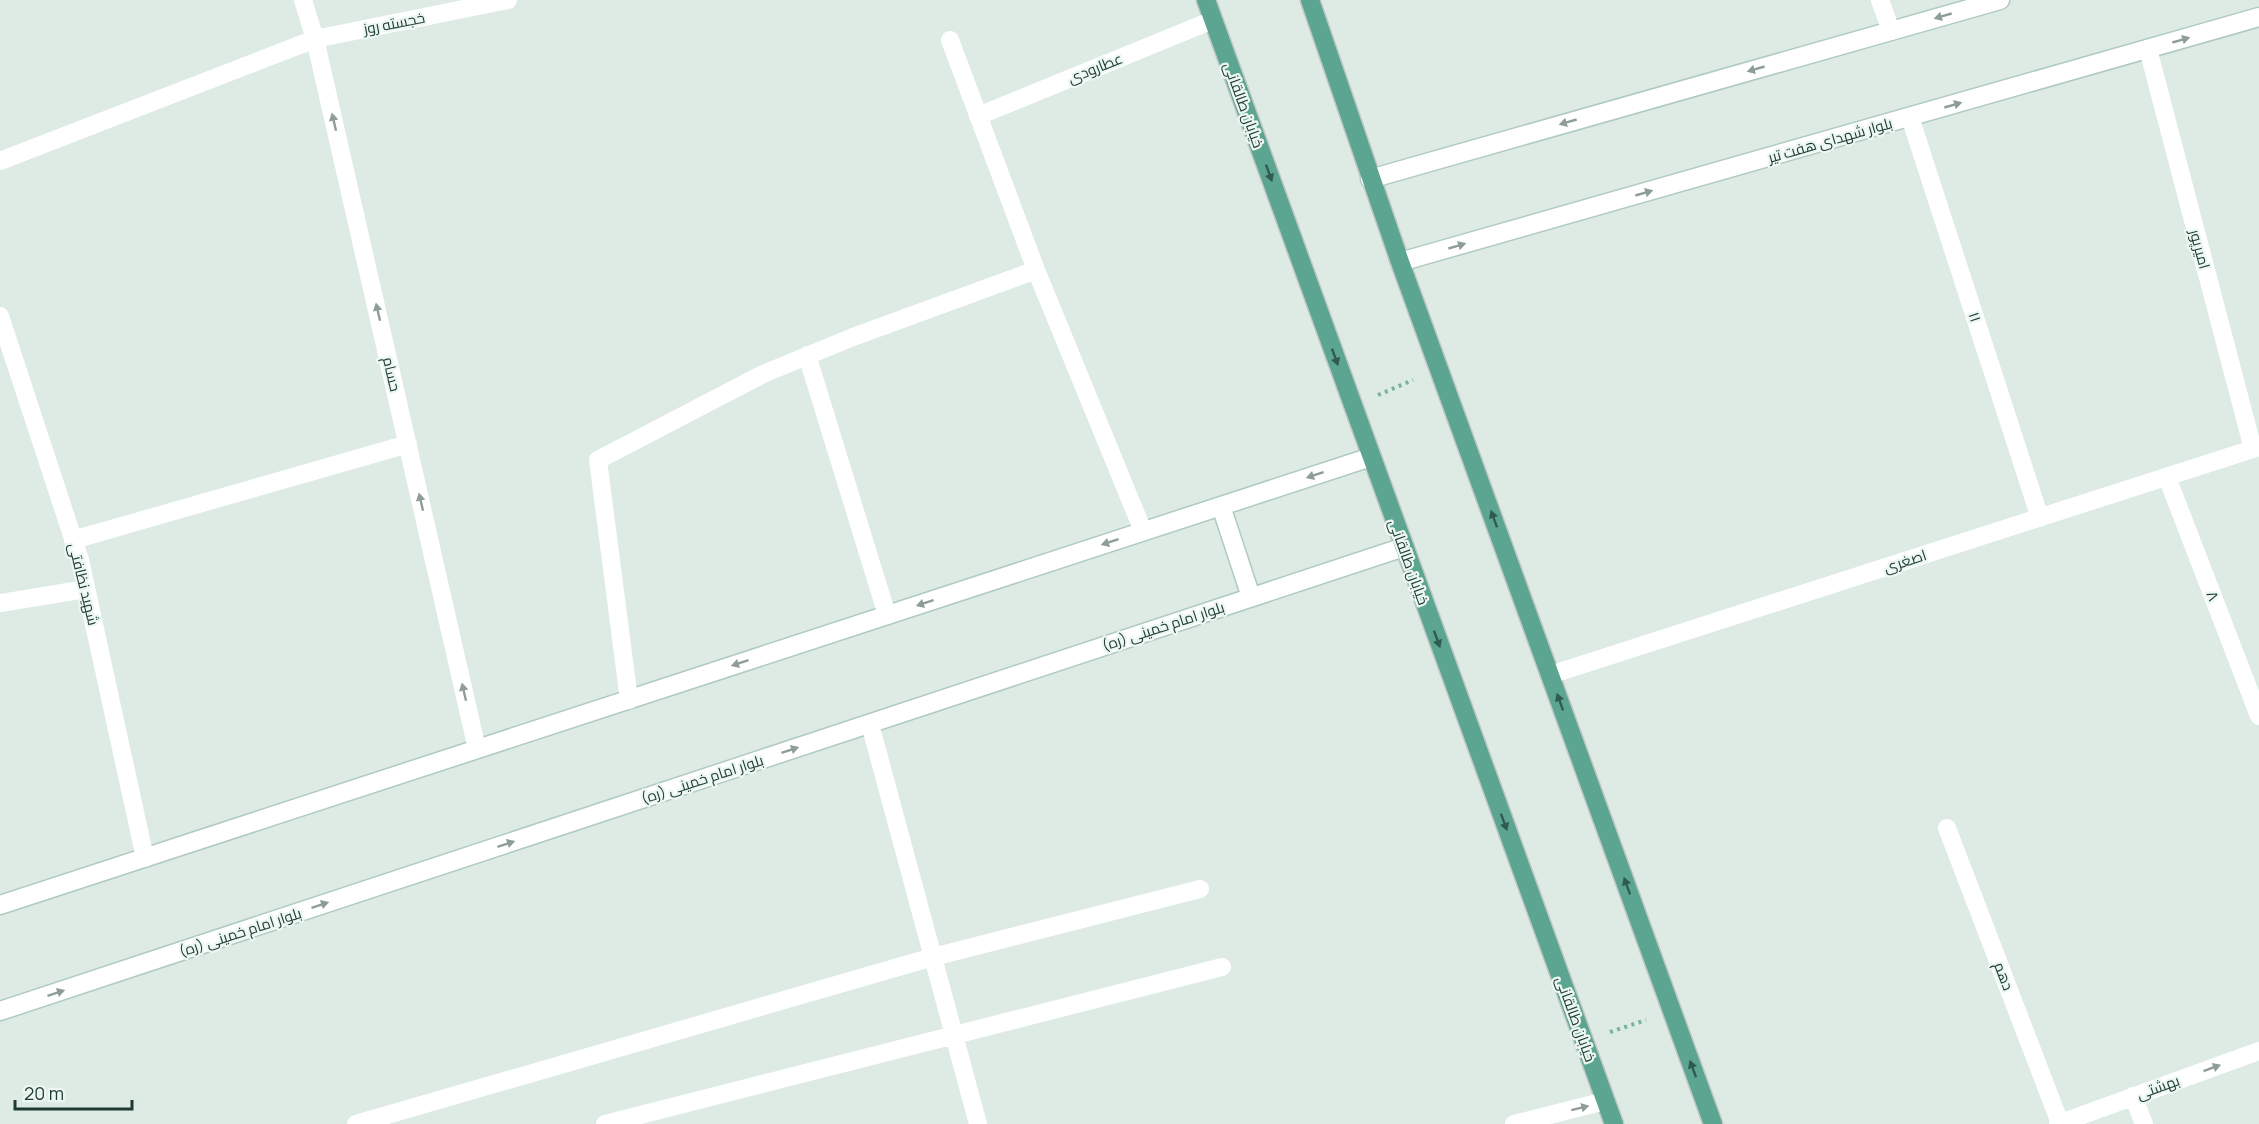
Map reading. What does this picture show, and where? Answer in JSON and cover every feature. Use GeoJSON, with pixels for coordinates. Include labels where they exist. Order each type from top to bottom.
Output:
{"type":"FeatureCollection","features":[{"type":"Feature","properties":{"kind":"main road","name":"خیابان طالقانی"},"geometry":{"type":"LineString","coordinates":[[1206,0],[1614,1124]]}},
{"type":"Feature","properties":{"kind":"main road"},"geometry":{"type":"LineString","coordinates":[[1310,0],[1400,262],[1713,1124]]}},
{"type":"Feature","properties":{"kind":"street","name":"حسام"},"geometry":{"type":"LineString","coordinates":[[303,0],[315,39],[477,749]]}},
{"type":"Feature","properties":{"kind":"street","name":"خجسته روز"},"geometry":{"type":"LineString","coordinates":[[0,161],[315,39],[508,0]]}},
{"type":"Feature","properties":{"kind":"street"},"geometry":{"type":"LineString","coordinates":[[1880,0],[1891,31]]}},
{"type":"Feature","properties":{"kind":"street"},"geometry":{"type":"LineString","coordinates":[[1370,178],[2000,0]]}},
{"type":"Feature","properties":{"kind":"street","name":"بلوار شهدای هفت تیر"},"geometry":{"type":"LineString","coordinates":[[1400,262],[2259,17]]}},
{"type":"Feature","properties":{"kind":"street","name":"عطارودی"},"geometry":{"type":"LineString","coordinates":[[978,116],[1213,20]]}},
{"type":"Feature","properties":{"kind":"street"},"geometry":{"type":"LineString","coordinates":[[950,40],[1036,270],[1143,531]]}},
{"type":"Feature","properties":{"kind":"street","name":"امیرپور"},"geometry":{"type":"LineString","coordinates":[[2148,49],[2256,448]]}},
{"type":"Feature","properties":{"kind":"street","name":"۱۱"},"geometry":{"type":"LineString","coordinates":[[1910,117],[2040,518]]}},
{"type":"Feature","properties":{"kind":"street"},"geometry":{"type":"LineString","coordinates":[[629,700],[598,460],[763,374],[807,355],[1036,270]]}},
{"type":"Feature","properties":{"kind":"street","name":"شهید نظافتی"},"geometry":{"type":"LineString","coordinates":[[0,316],[73,540],[86,589],[145,858]]}},
{"type":"Feature","properties":{"kind":"street"},"geometry":{"type":"LineString","coordinates":[[807,355],[886,615]]}},
{"type":"Feature","properties":{"kind":"street"},"geometry":{"type":"LineString","coordinates":[[73,540],[408,444]]}},
{"type":"Feature","properties":{"kind":"street","name":"اصغری"},"geometry":{"type":"LineString","coordinates":[[1550,675],[2256,448]]}},
{"type":"Feature","properties":{"kind":"street"},"geometry":{"type":"LineString","coordinates":[[0,905],[1371,457]]}},
{"type":"Feature","properties":{"kind":"street","name":"۸"},"geometry":{"type":"LineString","coordinates":[[2167,477],[2259,716]]}},
{"type":"Feature","properties":{"kind":"street"},"geometry":{"type":"LineString","coordinates":[[1221,506],[1251,597]]}},
{"type":"Feature","properties":{"kind":"street","name":"بلوار امام خمینی (ره)"},"geometry":{"type":"LineString","coordinates":[[0,1011],[1404,547]]}},
{"type":"Feature","properties":{"kind":"street"},"geometry":{"type":"LineString","coordinates":[[0,603],[86,589]]}},
{"type":"Feature","properties":{"kind":"street"},"geometry":{"type":"LineString","coordinates":[[870,724],[978,1124]]}},
{"type":"Feature","properties":{"kind":"street","name":"دهم"},"geometry":{"type":"LineString","coordinates":[[1947,828],[2059,1124]]}},
{"type":"Feature","properties":{"kind":"street"},"geometry":{"type":"LineString","coordinates":[[356,1124],[933,957],[1200,889]]}},
{"type":"Feature","properties":{"kind":"street"},"geometry":{"type":"LineString","coordinates":[[605,1124],[1222,967]]}},
{"type":"Feature","properties":{"kind":"street","name":"بهشتی"},"geometry":{"type":"LineString","coordinates":[[2059,1124],[2259,1051]]}},
{"type":"Feature","properties":{"kind":"street"},"geometry":{"type":"LineString","coordinates":[[2133,1096],[2144,1124]]}},
{"type":"Feature","properties":{"kind":"street"},"geometry":{"type":"LineString","coordinates":[[1514,1124],[1605,1101]]}},
{"type":"Feature","properties":{"kind":"path"},"geometry":{"type":"LineString","coordinates":[[1353,405],[1439,369]]}},
{"type":"Feature","properties":{"kind":"path"},"geometry":{"type":"LineString","coordinates":[[1584,1041],[1672,1011]]}}]}
